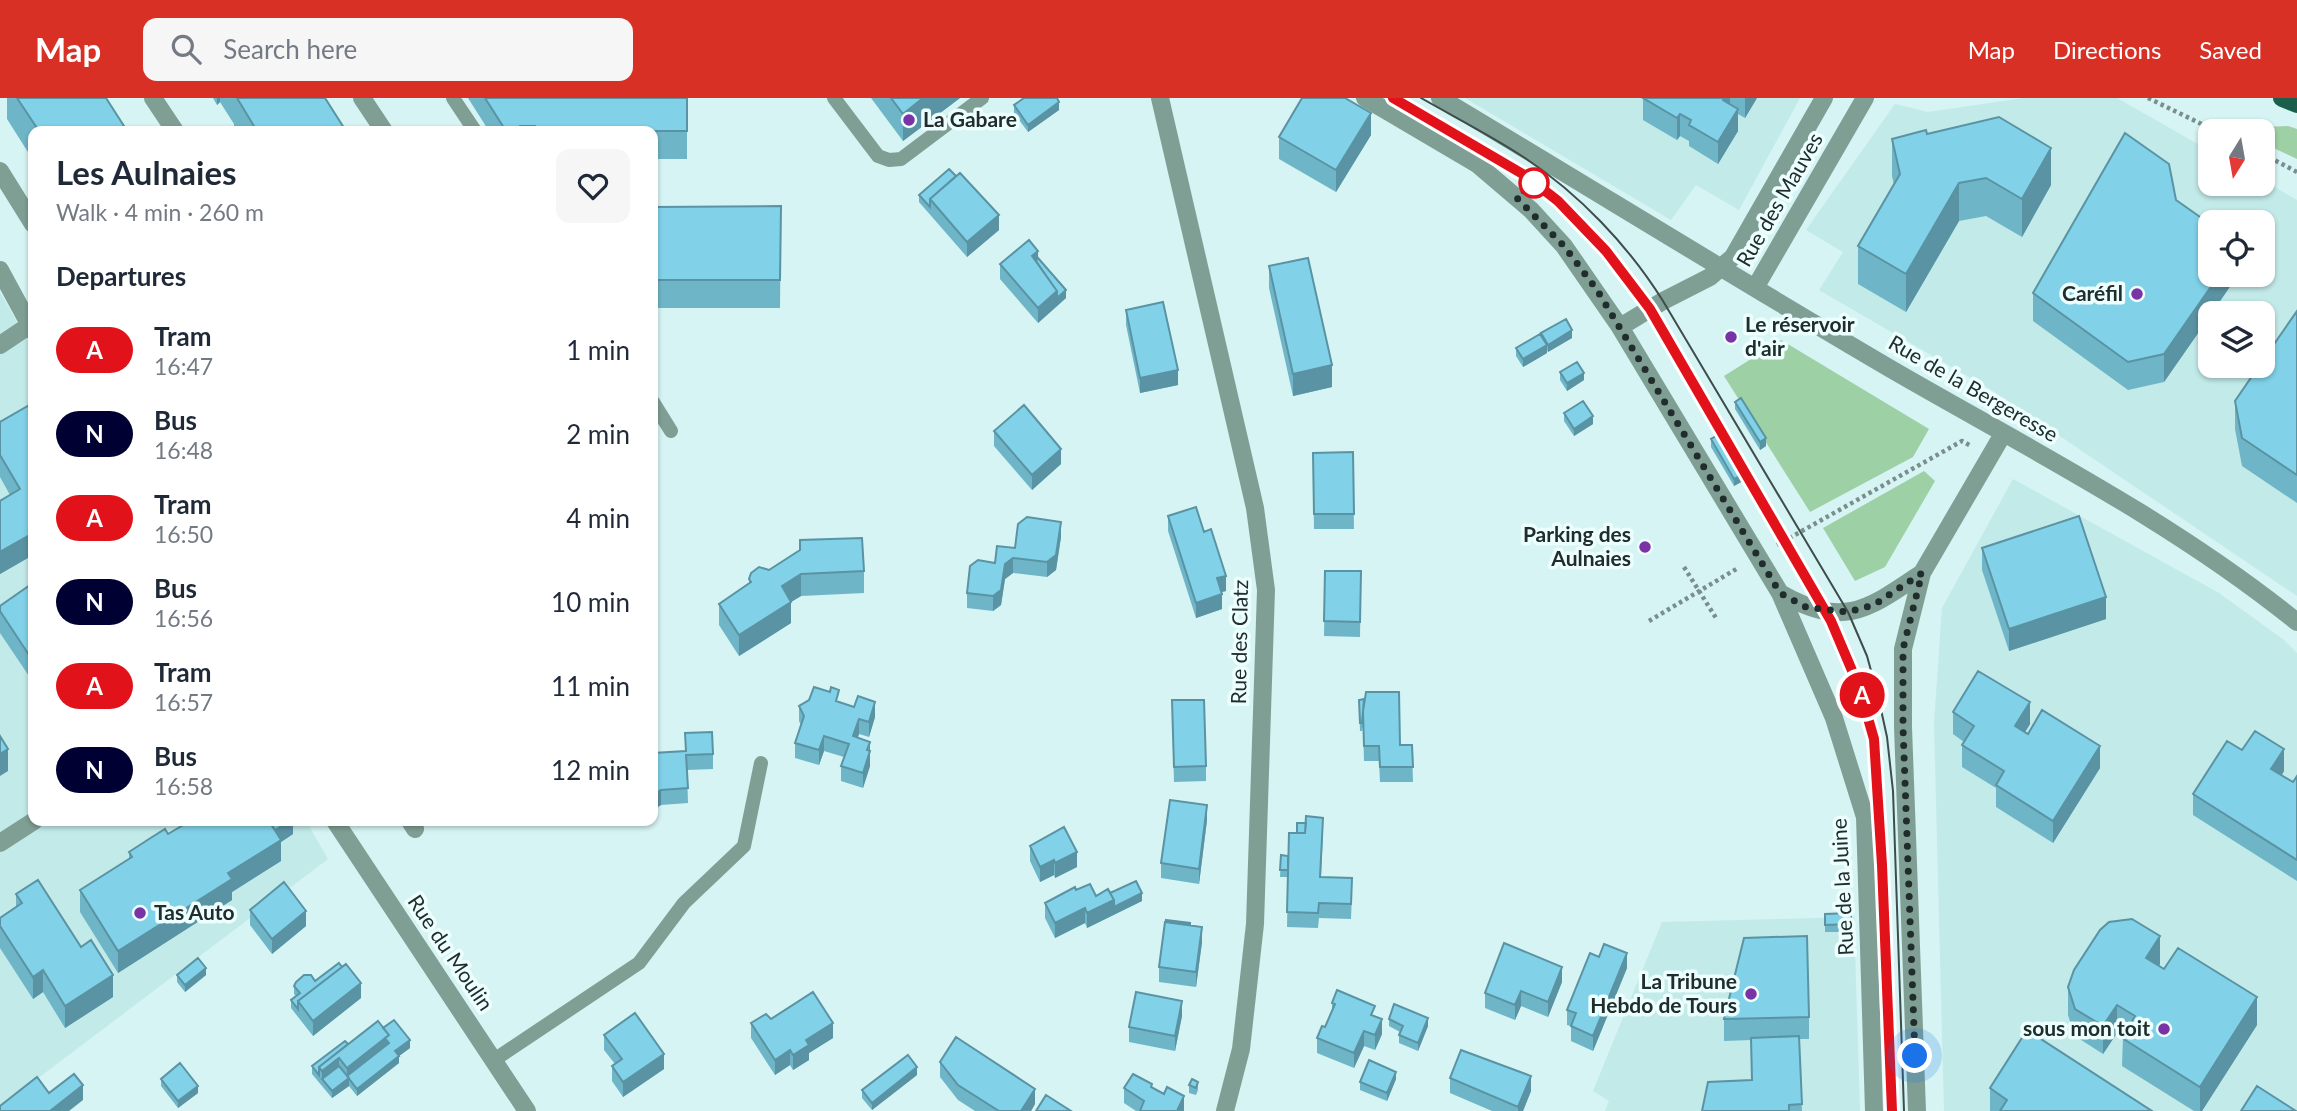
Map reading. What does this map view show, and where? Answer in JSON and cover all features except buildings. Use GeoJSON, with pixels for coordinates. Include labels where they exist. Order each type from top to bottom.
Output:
{"type":"FeatureCollection","features":[{"type":"Feature","properties":{"kind":"main road"},"geometry":{"type":"LineString","coordinates":[[2281,98],[2297,104]]}},
{"type":"Feature","properties":{"kind":"street"},"geometry":{"type":"LineString","coordinates":[[153,98],[172,126]]}},
{"type":"Feature","properties":{"kind":"street"},"geometry":{"type":"LineString","coordinates":[[362,98],[381,126]]}},
{"type":"Feature","properties":{"kind":"street","name":"Rue des Clatz"},"geometry":{"type":"LineString","coordinates":[[1160,98],[1255,508],[1266,590],[1255,923],[1241,1049],[1225,1111]]}},
{"type":"Feature","properties":{"kind":"street"},"geometry":{"type":"LineString","coordinates":[[1365,98],[1477,164],[1531,210],[1564,246],[1620,327],[1723,268]]}},
{"type":"Feature","properties":{"kind":"street","name":"Rue de la Bergeresse"},"geometry":{"type":"LineString","coordinates":[[1440,98],[1755,288],[2179,535],[2297,622]]}},
{"type":"Feature","properties":{"kind":"street","name":"Rue des Mauves"},"geometry":{"type":"LineString","coordinates":[[1723,268],[1743,242],[1824,98]]}},
{"type":"Feature","properties":{"kind":"street","name":"Rue des Mauves"},"geometry":{"type":"LineString","coordinates":[[1755,288],[1865,98]]}},
{"type":"Feature","properties":{"kind":"street"},"geometry":{"type":"LineString","coordinates":[[0,171],[28,216]]}},
{"type":"Feature","properties":{"kind":"street"},"geometry":{"type":"LineString","coordinates":[[0,270],[28,322]]}},
{"type":"Feature","properties":{"kind":"street","name":"Rue de la Juine"},"geometry":{"type":"LineString","coordinates":[[1620,327],[1780,593],[1834,718],[1865,817],[1874,1111]]}},
{"type":"Feature","properties":{"kind":"street"},"geometry":{"type":"LineString","coordinates":[[0,345],[28,330]]}},
{"type":"Feature","properties":{"kind":"street"},"geometry":{"type":"LineString","coordinates":[[1917,1111],[1903,727],[1903,649],[1922,573],[2003,434]]}},
{"type":"Feature","properties":{"kind":"street"},"geometry":{"type":"LineString","coordinates":[[1780,593],[1806,607],[1848,612],[1874,605],[1922,573]]}},
{"type":"Feature","properties":{"kind":"street"},"geometry":{"type":"LineString","coordinates":[[0,843],[28,825]]}},
{"type":"Feature","properties":{"kind":"street","name":"Rue du Moulin"},"geometry":{"type":"LineString","coordinates":[[338,826],[527,1111]]}},
{"type":"Feature","properties":{"kind":"lane"},"geometry":{"type":"LineString","coordinates":[[453,98],[472,126]]}},
{"type":"Feature","properties":{"kind":"lane"},"geometry":{"type":"LineString","coordinates":[[834,98],[878,156],[888,160],[901,159],[982,98]]}},
{"type":"Feature","properties":{"kind":"lane"},"geometry":{"type":"LineString","coordinates":[[658,410],[671,431]]}},
{"type":"Feature","properties":{"kind":"lane"},"geometry":{"type":"LineString","coordinates":[[494,1060],[639,963],[684,903],[744,846],[761,763]]}},
{"type":"Feature","properties":{"kind":"path"},"geometry":{"type":"LineString","coordinates":[[2148,98],[2198,122]]}},
{"type":"Feature","properties":{"kind":"path"},"geometry":{"type":"LineString","coordinates":[[2275,160],[2297,172]]}},
{"type":"Feature","properties":{"kind":"path"},"geometry":{"type":"LineString","coordinates":[[1767,551],[1962,441],[1990,455]]}},
{"type":"Feature","properties":{"kind":"path"},"geometry":{"type":"LineString","coordinates":[[1649,621],[1747,562]]}},
{"type":"Feature","properties":{"kind":"path"},"geometry":{"type":"LineString","coordinates":[[1684,567],[1716,618]]}},
{"type":"Feature","properties":{"kind":"shaded area"},"geometry":{"type":"Polygon","coordinates":[[[1465,98],[1800,98],[1739,210],[1696,185],[1671,220],[1465,98]]]}},
{"type":"Feature","properties":{"kind":"shaded area"},"geometry":{"type":"Polygon","coordinates":[[[2024,98],[2117,98],[2198,144],[2198,196],[2275,196],[2275,187],[2297,200],[2297,596],[1993,391],[1819,290],[1843,252],[1806,230],[1895,104],[1928,112],[2024,98]]]}},
{"type":"Feature","properties":{"kind":"shaded area"},"geometry":{"type":"Polygon","coordinates":[[[0,292],[28,341],[28,826],[309,826],[328,859],[0,1107],[0,292]]]}},
{"type":"Feature","properties":{"kind":"shaded area"},"geometry":{"type":"Polygon","coordinates":[[[2013,479],[2219,593],[2284,640],[2297,653],[2297,1111],[1944,1111],[1934,723],[1942,608],[2013,479]]]}},
{"type":"Feature","properties":{"kind":"shaded area"},"geometry":{"type":"Polygon","coordinates":[[[1854,917],[1860,1111],[1605,1111],[1609,1101],[1593,1091],[1662,922],[1854,917]]]}},
{"type":"Feature","properties":{"kind":"green space"},"geometry":{"type":"Polygon","coordinates":[[[2275,127],[2297,129],[2297,159],[2275,149],[2275,127]]]}},
{"type":"Feature","properties":{"kind":"green space"},"geometry":{"type":"Polygon","coordinates":[[[1781,340],[1929,429],[1913,457],[1810,512],[1724,376],[1781,340]]]}},
{"type":"Feature","properties":{"kind":"green space"},"geometry":{"type":"Polygon","coordinates":[[[1924,471],[1935,481],[1885,567],[1855,581],[1823,528],[1924,471]]]}},
{"type":"Feature","properties":{"kind":"tram line"},"geometry":{"type":"LineString","coordinates":[[1393,98],[1526,176],[1558,201],[1606,251],[1650,309],[1831,621],[1859,687],[1874,739],[1892,1111]]}},
{"type":"Feature","properties":{"kind":"tram line","name":"A"},"geometry":{"type":"LineString","coordinates":[[1393,98],[1526,176],[1558,201],[1606,251],[1650,309],[1831,621],[1852,666],[1874,739],[1892,1111]]}},
{"type":"Feature","properties":{"kind":"tram line"},"geometry":{"type":"LineString","coordinates":[[1421,98],[1500,142],[1545,172],[1583,204],[1634,260],[1663,301],[1848,612],[1867,656],[1887,737],[1893,791],[1904,1111]]}},
{"type":"Feature","properties":{"kind":"place","name":"La Gabare"},"geometry":{"type":"Point","coordinates":[909,120]}},
{"type":"Feature","properties":{"kind":"place","name":"Caréfil"},"geometry":{"type":"Point","coordinates":[2137,294]}},
{"type":"Feature","properties":{"kind":"place","name":"Le réservoir d'air"},"geometry":{"type":"Point","coordinates":[1731,337]}},
{"type":"Feature","properties":{"kind":"place","name":"Parking des Aulnaies"},"geometry":{"type":"Point","coordinates":[1645,547]}},
{"type":"Feature","properties":{"kind":"place","name":"Tas Auto"},"geometry":{"type":"Point","coordinates":[140,913]}},
{"type":"Feature","properties":{"kind":"place","name":"La Tribune Hebdo de Tours"},"geometry":{"type":"Point","coordinates":[1751,994]}},
{"type":"Feature","properties":{"kind":"place","name":"sous mon toit"},"geometry":{"type":"Point","coordinates":[2164,1029]}},
{"type":"Feature","properties":{"kind":"route"},"geometry":{"type":"LineString","coordinates":[[1534,183],[1516,197],[1564,246],[1597,290],[1780,593],[1806,607],[1848,612],[1874,605],[1922,573],[1903,649],[1903,727],[1915,1056]]}}]}
